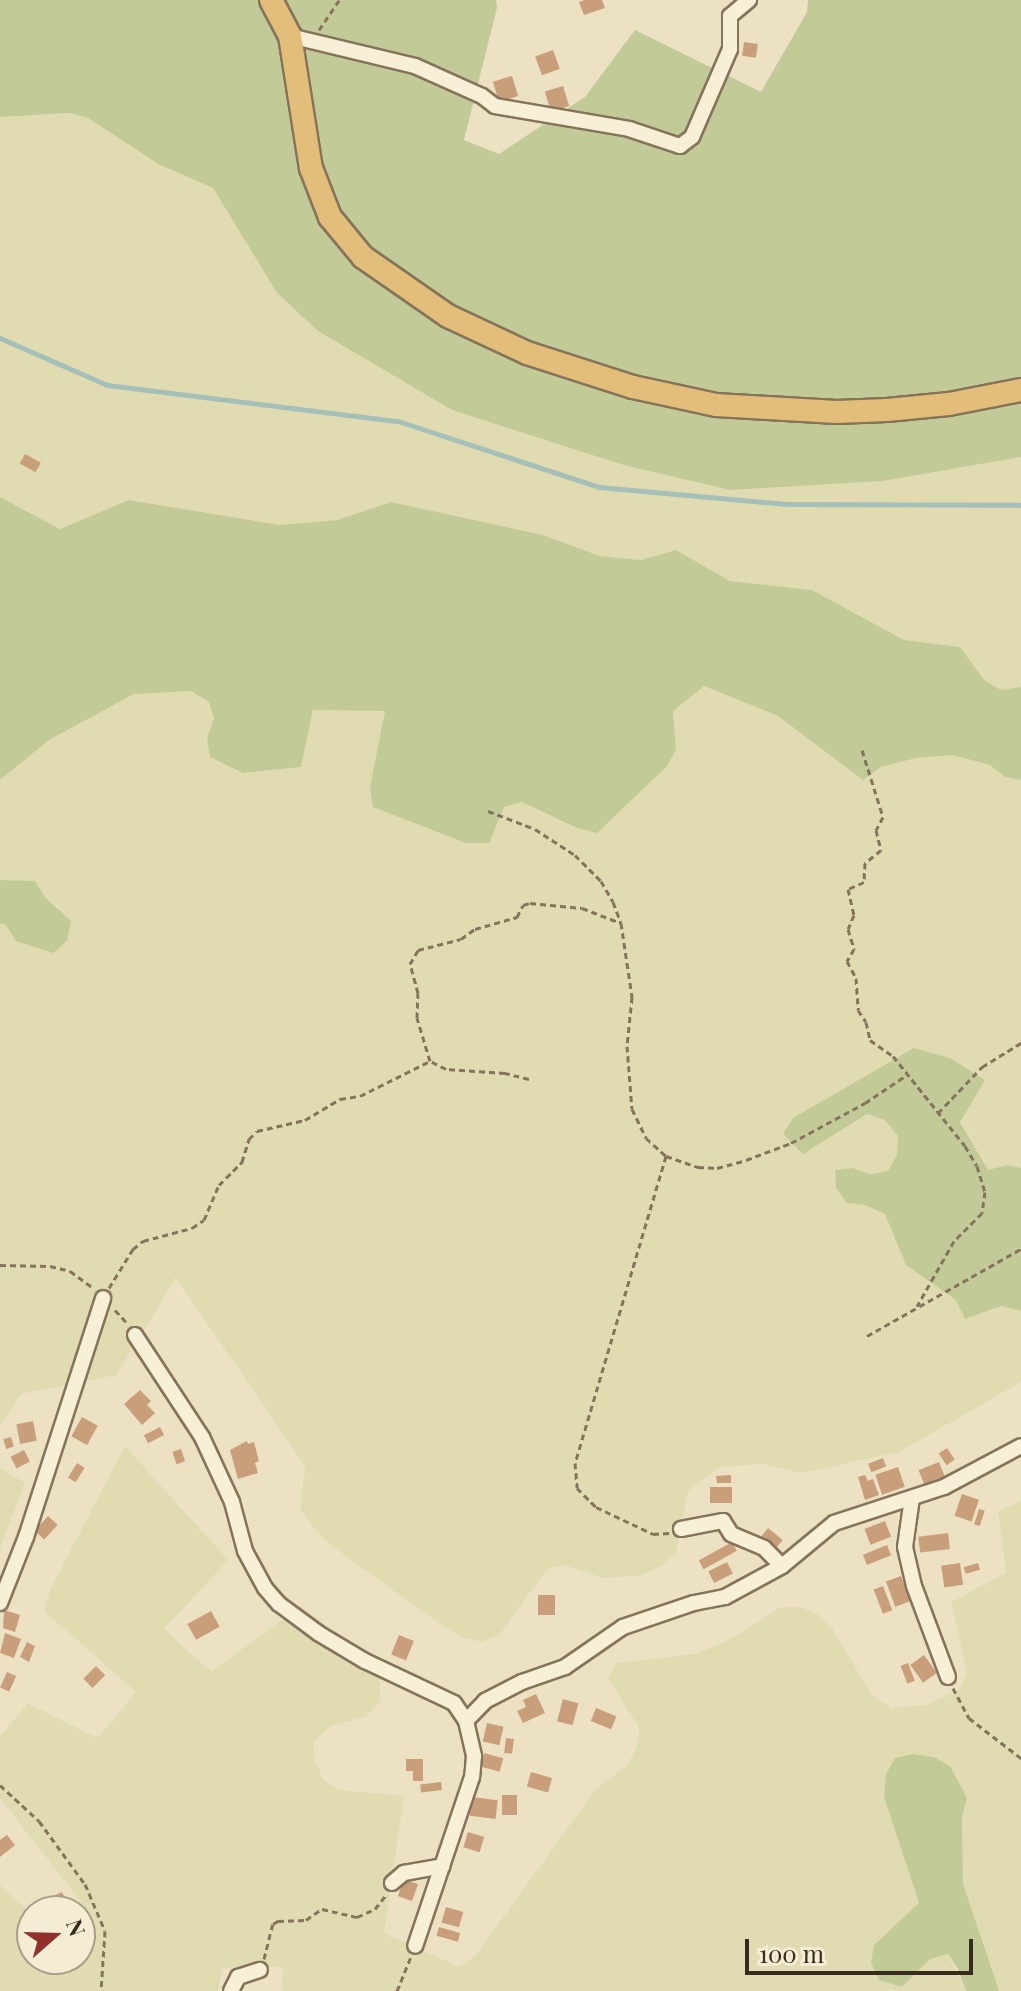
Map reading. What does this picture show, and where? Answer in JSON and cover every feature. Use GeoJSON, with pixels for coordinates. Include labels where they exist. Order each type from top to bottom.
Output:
{"type":"FeatureCollection","features":[{"type":"Feature","properties":{"kind":"highway"},"geometry":{"type":"LineString","coordinates":[[271,0],[301,38],[311,168],[330,217],[363,257],[448,316],[557,363],[633,387],[716,405],[837,412],[887,410],[949,404],[1021,390]]}},
{"type":"Feature","properties":{"kind":"street"},"geometry":{"type":"LineString","coordinates":[[301,38],[415,66],[482,96],[495,106],[629,129],[680,146],[692,137],[730,49],[730,16],[749,0]]}},
{"type":"Feature","properties":{"kind":"street"},"geometry":{"type":"LineString","coordinates":[[0,1603],[31,1522],[103,1298]]}},
{"type":"Feature","properties":{"kind":"street"},"geometry":{"type":"LineString","coordinates":[[135,1335],[202,1437],[232,1502],[245,1551],[265,1588],[318,1633],[365,1661],[454,1703],[466,1721],[474,1767],[415,1946]]}},
{"type":"Feature","properties":{"kind":"street"},"geometry":{"type":"LineString","coordinates":[[466,1721],[485,1701],[522,1682],[565,1667],[623,1627],[694,1603],[725,1597],[782,1566],[834,1523],[957,1481],[1021,1446]]}},
{"type":"Feature","properties":{"kind":"street"},"geometry":{"type":"LineString","coordinates":[[912,1498],[905,1547],[914,1586],[948,1677]]}},
{"type":"Feature","properties":{"kind":"street"},"geometry":{"type":"LineString","coordinates":[[681,1529],[723,1521],[731,1534],[764,1548],[782,1566]]}},
{"type":"Feature","properties":{"kind":"street"},"geometry":{"type":"LineString","coordinates":[[392,1883],[404,1873],[442,1866]]}},
{"type":"Feature","properties":{"kind":"street"},"geometry":{"type":"LineString","coordinates":[[231,1991],[238,1977],[260,1970]]}},
{"type":"Feature","properties":{"kind":"path"},"geometry":{"type":"LineString","coordinates":[[301,38],[339,0]]}},
{"type":"Feature","properties":{"kind":"path"},"geometry":{"type":"LineString","coordinates":[[862,750],[883,817],[876,830],[881,850],[865,863],[864,882],[848,889],[854,915],[848,929],[854,949],[847,961],[856,978],[858,1010],[866,1022],[870,1040],[893,1056],[971,1156],[985,1192],[982,1213],[954,1241],[917,1306]]}},
{"type":"Feature","properties":{"kind":"path"},"geometry":{"type":"LineString","coordinates":[[488,811],[535,829],[575,855],[601,881],[621,923],[632,997],[627,1046],[632,1109],[646,1138],[666,1156],[698,1167],[717,1168],[746,1160],[791,1143],[865,1103],[908,1074]]}},
{"type":"Feature","properties":{"kind":"path"},"geometry":{"type":"LineString","coordinates":[[529,1079],[505,1073],[446,1069],[430,1061],[417,1018],[418,993],[410,964],[418,950],[461,939],[475,929],[517,917],[523,905],[530,903],[582,908],[621,923]]}},
{"type":"Feature","properties":{"kind":"path"},"geometry":{"type":"LineString","coordinates":[[938,1113],[982,1067],[1021,1043]]}},
{"type":"Feature","properties":{"kind":"path"},"geometry":{"type":"LineString","coordinates":[[103,1298],[133,1249],[143,1241],[192,1228],[204,1220],[219,1185],[242,1162],[249,1139],[257,1131],[305,1120],[340,1099],[360,1096],[430,1061]]}},
{"type":"Feature","properties":{"kind":"path"},"geometry":{"type":"LineString","coordinates":[[666,1156],[575,1463],[577,1488],[596,1507],[653,1534],[662,1536],[681,1529]]}},
{"type":"Feature","properties":{"kind":"path"},"geometry":{"type":"LineString","coordinates":[[867,1336],[1021,1249]]}},
{"type":"Feature","properties":{"kind":"path"},"geometry":{"type":"LineString","coordinates":[[0,1265],[50,1266],[70,1271],[103,1298],[135,1335]]}},
{"type":"Feature","properties":{"kind":"path"},"geometry":{"type":"LineString","coordinates":[[948,1677],[969,1718],[1021,1758]]}},
{"type":"Feature","properties":{"kind":"path"},"geometry":{"type":"LineString","coordinates":[[0,1785],[39,1821],[85,1884],[105,1931],[101,1991]]}},
{"type":"Feature","properties":{"kind":"path"},"geometry":{"type":"LineString","coordinates":[[260,1970],[273,1924],[306,1920],[318,1910],[351,1917],[367,1914],[379,1906],[392,1883]]}},
{"type":"Feature","properties":{"kind":"path"},"geometry":{"type":"LineString","coordinates":[[397,1991],[415,1946]]}},
{"type":"Feature","properties":{"kind":"shaded area"},"geometry":{"type":"Polygon","coordinates":[[[70,113],[88,118],[160,165],[213,188],[277,293],[318,331],[452,410],[620,464],[883,481],[1021,457],[1021,687],[1001,690],[984,680],[960,647],[904,640],[811,590],[730,581],[676,550],[641,560],[600,556],[543,535],[391,502],[337,520],[280,525],[129,500],[60,529],[0,497],[0,117],[70,113]]]}},
{"type":"Feature","properties":{"kind":"shaded area"},"geometry":{"type":"Polygon","coordinates":[[[704,686],[778,716],[863,780],[881,767],[916,758],[953,755],[990,765],[1005,777],[1021,780],[1021,1168],[1007,1165],[988,1170],[960,1121],[985,1080],[950,1058],[803,1154],[867,1114],[885,1120],[898,1136],[897,1154],[888,1171],[870,1174],[852,1168],[835,1170],[836,1188],[847,1203],[865,1205],[885,1214],[906,1265],[956,1300],[965,1319],[1001,1306],[1021,1311],[1021,1382],[899,1452],[802,1473],[762,1464],[719,1467],[688,1491],[676,1553],[661,1566],[643,1575],[604,1578],[565,1565],[547,1569],[500,1634],[482,1642],[464,1638],[444,1627],[328,1543],[312,1525],[300,1509],[305,1466],[176,1278],[116,1375],[21,1394],[0,1426],[0,923],[6,925],[60,907],[45,897],[35,881],[0,880],[0,780],[49,740],[134,694],[192,691],[209,702],[214,720],[207,738],[210,757],[243,773],[301,767],[313,710],[385,711],[370,787],[504,807],[522,802],[577,828],[676,749],[673,711],[704,686]]]}},
{"type":"Feature","properties":{"kind":"shaded area"},"geometry":{"type":"Polygon","coordinates":[[[125,1446],[228,1560],[164,1629],[211,1672],[301,1606],[371,1661],[380,1680],[380,1701],[367,1716],[331,1726],[313,1742],[315,1761],[323,1779],[339,1790],[404,1796],[384,1933],[459,1967],[476,1955],[595,1790],[626,1766],[637,1748],[639,1727],[608,1679],[616,1663],[695,1654],[731,1639],[781,1607],[800,1607],[818,1614],[832,1628],[872,1695],[891,1708],[927,1705],[960,1689],[967,1672],[951,1602],[1006,1573],[998,1512],[1021,1500],[1021,1991],[999,1991],[969,1906],[963,1884],[962,1817],[967,1798],[935,1757],[914,1754],[895,1758],[884,1797],[919,1903],[874,1945],[902,1987],[930,1959],[948,1954],[966,1991],[282,1991],[283,1967],[222,1968],[218,1991],[0,1991],[0,1885],[16,1900],[16,1975],[96,1975],[96,1895],[76,1895],[0,1798],[0,1736],[28,1703],[98,1738],[136,1692],[44,1611],[51,1588],[125,1446]]]}},
{"type":"Feature","properties":{"kind":"shaded area"},"geometry":{"type":"Polygon","coordinates":[[[0,1468],[25,1483],[0,1549],[0,1468]]]}},
{"type":"Feature","properties":{"kind":"green space"},"geometry":{"type":"Polygon","coordinates":[[[0,0],[496,0],[497,8],[464,140],[499,154],[585,97],[635,30],[761,92],[807,12],[808,0],[1021,0],[1021,457],[883,481],[730,490],[620,464],[452,410],[318,331],[277,293],[213,188],[160,165],[88,118],[70,113],[0,117],[0,0]]]}},
{"type":"Feature","properties":{"kind":"green space"},"geometry":{"type":"Polygon","coordinates":[[[0,497],[60,529],[129,500],[280,525],[337,520],[391,502],[543,535],[600,556],[641,560],[676,550],[730,581],[812,590],[904,640],[960,647],[984,680],[1001,690],[1021,687],[1021,780],[1005,777],[990,765],[953,755],[916,758],[881,767],[863,780],[778,716],[704,686],[673,711],[676,749],[667,766],[597,833],[577,828],[522,802],[504,807],[489,843],[466,843],[373,807],[370,787],[385,711],[313,710],[301,767],[243,773],[210,757],[207,738],[214,719],[209,702],[191,691],[134,694],[49,740],[0,780],[0,497]]]}},
{"type":"Feature","properties":{"kind":"green space"},"geometry":{"type":"Polygon","coordinates":[[[0,880],[35,881],[45,897],[71,921],[67,941],[53,953],[16,941],[6,925],[0,923],[0,880]]]}},
{"type":"Feature","properties":{"kind":"green space"},"geometry":{"type":"Polygon","coordinates":[[[914,1048],[950,1058],[985,1080],[960,1122],[988,1170],[1007,1165],[1021,1168],[1021,1311],[1001,1306],[965,1319],[956,1300],[906,1265],[885,1214],[865,1205],[847,1203],[836,1188],[835,1170],[852,1168],[870,1174],[888,1171],[897,1154],[898,1136],[885,1120],[867,1114],[803,1154],[783,1134],[793,1118],[914,1048]]]}},
{"type":"Feature","properties":{"kind":"green space"},"geometry":{"type":"Polygon","coordinates":[[[913,1754],[934,1757],[950,1766],[967,1798],[962,1817],[963,1884],[999,1991],[966,1991],[958,1969],[948,1954],[930,1959],[902,1987],[879,1980],[871,1963],[874,1945],[919,1903],[884,1797],[886,1774],[895,1758],[913,1754]]]}},
{"type":"Feature","properties":{"kind":"building"},"geometry":{"type":"Polygon","coordinates":[[[602,0],[605,8],[584,15],[579,2],[602,0]]]}},
{"type":"Feature","properties":{"kind":"building"},"geometry":{"type":"Polygon","coordinates":[[[744,42],[758,44],[756,58],[742,56],[744,42]]]}},
{"type":"Feature","properties":{"kind":"building"},"geometry":{"type":"Polygon","coordinates":[[[553,50],[560,69],[542,75],[535,56],[553,50]]]}},
{"type":"Feature","properties":{"kind":"building"},"geometry":{"type":"Polygon","coordinates":[[[512,76],[518,96],[499,102],[493,82],[512,76]]]}},
{"type":"Feature","properties":{"kind":"building"},"geometry":{"type":"Polygon","coordinates":[[[563,86],[569,106],[551,112],[545,92],[563,86]]]}},
{"type":"Feature","properties":{"kind":"building"},"geometry":{"type":"Polygon","coordinates":[[[25,454],[41,463],[35,472],[20,464],[25,454]]]}},
{"type":"Feature","properties":{"kind":"building"},"geometry":{"type":"Polygon","coordinates":[[[140,1390],[151,1401],[147,1405],[155,1413],[142,1425],[124,1404],[140,1390]]]}},
{"type":"Feature","properties":{"kind":"building"},"geometry":{"type":"Polygon","coordinates":[[[82,1417],[98,1426],[87,1445],[71,1436],[82,1417]]]}},
{"type":"Feature","properties":{"kind":"building"},"geometry":{"type":"Polygon","coordinates":[[[33,1421],[37,1441],[20,1444],[16,1424],[33,1421]]]}},
{"type":"Feature","properties":{"kind":"building"},"geometry":{"type":"Polygon","coordinates":[[[160,1427],[164,1435],[148,1443],[144,1435],[160,1427]]]}},
{"type":"Feature","properties":{"kind":"building"},"geometry":{"type":"Polygon","coordinates":[[[11,1437],[14,1447],[6,1449],[3,1439],[11,1437]]]}},
{"type":"Feature","properties":{"kind":"building"},"geometry":{"type":"Polygon","coordinates":[[[247,1441],[248,1444],[254,1442],[259,1461],[255,1463],[258,1473],[238,1479],[230,1450],[247,1441]]]}},
{"type":"Feature","properties":{"kind":"building"},"geometry":{"type":"Polygon","coordinates":[[[947,1448],[955,1460],[947,1465],[939,1454],[947,1448]]]}},
{"type":"Feature","properties":{"kind":"building"},"geometry":{"type":"Polygon","coordinates":[[[181,1449],[185,1461],[176,1464],[172,1452],[181,1449]]]}},
{"type":"Feature","properties":{"kind":"building"},"geometry":{"type":"Polygon","coordinates":[[[24,1450],[30,1462],[17,1468],[11,1457],[24,1450]]]}},
{"type":"Feature","properties":{"kind":"building"},"geometry":{"type":"Polygon","coordinates":[[[883,1458],[886,1466],[871,1472],[868,1464],[883,1458]]]}},
{"type":"Feature","properties":{"kind":"building"},"geometry":{"type":"Polygon","coordinates":[[[939,1462],[946,1479],[925,1487],[919,1470],[939,1462]]]}},
{"type":"Feature","properties":{"kind":"building"},"geometry":{"type":"Polygon","coordinates":[[[77,1463],[85,1468],[76,1482],[68,1477],[77,1463]]]}},
{"type":"Feature","properties":{"kind":"building"},"geometry":{"type":"Polygon","coordinates":[[[898,1467],[905,1487],[882,1495],[875,1475],[898,1467]]]}},
{"type":"Feature","properties":{"kind":"building"},"geometry":{"type":"Polygon","coordinates":[[[731,1475],[731,1483],[717,1483],[716,1476],[731,1475]]]}},
{"type":"Feature","properties":{"kind":"building"},"geometry":{"type":"Polygon","coordinates":[[[865,1475],[868,1481],[873,1479],[879,1495],[865,1500],[858,1477],[865,1475]]]}},
{"type":"Feature","properties":{"kind":"building"},"geometry":{"type":"Polygon","coordinates":[[[710,1487],[732,1487],[732,1503],[710,1503],[710,1487]]]}},
{"type":"Feature","properties":{"kind":"building"},"geometry":{"type":"Polygon","coordinates":[[[962,1494],[979,1500],[972,1522],[955,1516],[962,1494]]]}},
{"type":"Feature","properties":{"kind":"building"},"geometry":{"type":"Polygon","coordinates":[[[979,1509],[985,1511],[980,1526],[974,1524],[979,1509]]]}},
{"type":"Feature","properties":{"kind":"building"},"geometry":{"type":"Polygon","coordinates":[[[48,1516],[58,1525],[44,1540],[35,1531],[48,1516]]]}},
{"type":"Feature","properties":{"kind":"building"},"geometry":{"type":"Polygon","coordinates":[[[885,1521],[891,1537],[871,1545],[864,1529],[885,1521]]]}},
{"type":"Feature","properties":{"kind":"building"},"geometry":{"type":"Polygon","coordinates":[[[768,1528],[783,1540],[774,1551],[759,1539],[768,1528]]]}},
{"type":"Feature","properties":{"kind":"building"},"geometry":{"type":"Polygon","coordinates":[[[948,1533],[950,1549],[920,1553],[918,1537],[948,1533]]]}},
{"type":"Feature","properties":{"kind":"building"},"geometry":{"type":"Polygon","coordinates":[[[732,1542],[737,1551],[704,1569],[699,1560],[732,1542]]]}},
{"type":"Feature","properties":{"kind":"building"},"geometry":{"type":"Polygon","coordinates":[[[887,1545],[891,1555],[867,1565],[863,1555],[887,1545]]]}},
{"type":"Feature","properties":{"kind":"building"},"geometry":{"type":"Polygon","coordinates":[[[727,1562],[733,1574],[714,1583],[708,1572],[727,1562]]]}},
{"type":"Feature","properties":{"kind":"building"},"geometry":{"type":"Polygon","coordinates":[[[960,1563],[963,1585],[944,1587],[941,1566],[960,1563]]]}},
{"type":"Feature","properties":{"kind":"building"},"geometry":{"type":"Polygon","coordinates":[[[978,1563],[980,1570],[966,1574],[964,1567],[978,1563]]]}},
{"type":"Feature","properties":{"kind":"building"},"geometry":{"type":"Polygon","coordinates":[[[901,1576],[910,1601],[895,1607],[886,1581],[901,1576]]]}},
{"type":"Feature","properties":{"kind":"building"},"geometry":{"type":"Polygon","coordinates":[[[883,1586],[892,1610],[883,1614],[874,1590],[883,1586]]]}},
{"type":"Feature","properties":{"kind":"building"},"geometry":{"type":"Polygon","coordinates":[[[538,1595],[555,1595],[555,1615],[538,1615],[538,1595]]]}},
{"type":"Feature","properties":{"kind":"building"},"geometry":{"type":"Polygon","coordinates":[[[4,1610],[20,1615],[15,1632],[3,1628],[4,1610]]]}},
{"type":"Feature","properties":{"kind":"building"},"geometry":{"type":"Polygon","coordinates":[[[211,1611],[220,1627],[196,1640],[187,1624],[211,1611]]]}},
{"type":"Feature","properties":{"kind":"building"},"geometry":{"type":"Polygon","coordinates":[[[5,1633],[21,1639],[14,1658],[0,1653],[5,1633]]]}},
{"type":"Feature","properties":{"kind":"building"},"geometry":{"type":"Polygon","coordinates":[[[399,1635],[414,1641],[406,1660],[391,1654],[399,1635]]]}},
{"type":"Feature","properties":{"kind":"building"},"geometry":{"type":"Polygon","coordinates":[[[27,1642],[35,1646],[29,1662],[20,1657],[27,1642]]]}},
{"type":"Feature","properties":{"kind":"building"},"geometry":{"type":"Polygon","coordinates":[[[924,1655],[937,1673],[923,1683],[910,1665],[924,1655]]]}},
{"type":"Feature","properties":{"kind":"building"},"geometry":{"type":"Polygon","coordinates":[[[908,1663],[915,1681],[907,1684],[901,1666],[908,1663]]]}},
{"type":"Feature","properties":{"kind":"building"},"geometry":{"type":"Polygon","coordinates":[[[96,1666],[105,1675],[92,1688],[83,1679],[96,1666]]]}},
{"type":"Feature","properties":{"kind":"building"},"geometry":{"type":"Polygon","coordinates":[[[7,1672],[16,1676],[9,1692],[0,1688],[7,1672]]]}},
{"type":"Feature","properties":{"kind":"building"},"geometry":{"type":"Polygon","coordinates":[[[536,1694],[545,1713],[523,1723],[517,1711],[526,1707],[523,1700],[536,1694]]]}},
{"type":"Feature","properties":{"kind":"building"},"geometry":{"type":"Polygon","coordinates":[[[563,1699],[578,1703],[573,1725],[557,1721],[563,1699]]]}},
{"type":"Feature","properties":{"kind":"building"},"geometry":{"type":"Polygon","coordinates":[[[596,1708],[616,1716],[611,1729],[591,1721],[596,1708]]]}},
{"type":"Feature","properties":{"kind":"building"},"geometry":{"type":"Polygon","coordinates":[[[487,1723],[504,1727],[499,1745],[483,1742],[487,1723]]]}},
{"type":"Feature","properties":{"kind":"building"},"geometry":{"type":"Polygon","coordinates":[[[506,1738],[514,1739],[512,1754],[504,1753],[506,1738]]]}},
{"type":"Feature","properties":{"kind":"building"},"geometry":{"type":"Polygon","coordinates":[[[484,1753],[503,1758],[500,1772],[480,1767],[484,1753]]]}},
{"type":"Feature","properties":{"kind":"building"},"geometry":{"type":"Polygon","coordinates":[[[406,1759],[423,1759],[423,1781],[413,1781],[413,1771],[406,1771],[406,1759]]]}},
{"type":"Feature","properties":{"kind":"building"},"geometry":{"type":"Polygon","coordinates":[[[531,1772],[552,1778],[548,1792],[527,1786],[531,1772]]]}},
{"type":"Feature","properties":{"kind":"building"},"geometry":{"type":"Polygon","coordinates":[[[441,1782],[442,1790],[421,1792],[420,1785],[441,1782]]]}},
{"type":"Feature","properties":{"kind":"building"},"geometry":{"type":"Polygon","coordinates":[[[502,1795],[517,1795],[517,1815],[502,1815],[502,1795]]]}},
{"type":"Feature","properties":{"kind":"building"},"geometry":{"type":"Polygon","coordinates":[[[472,1797],[498,1800],[495,1819],[470,1816],[472,1797]]]}},
{"type":"Feature","properties":{"kind":"building"},"geometry":{"type":"Polygon","coordinates":[[[468,1832],[484,1837],[480,1852],[463,1847],[468,1832]]]}},
{"type":"Feature","properties":{"kind":"building"},"geometry":{"type":"Polygon","coordinates":[[[7,1835],[15,1845],[0,1857],[0,1840],[7,1835]]]}},
{"type":"Feature","properties":{"kind":"building"},"geometry":{"type":"Polygon","coordinates":[[[404,1879],[418,1884],[412,1901],[398,1896],[404,1879]]]}},
{"type":"Feature","properties":{"kind":"building"},"geometry":{"type":"Polygon","coordinates":[[[446,1907],[463,1912],[459,1927],[442,1922],[446,1907]]]}},
{"type":"Feature","properties":{"kind":"building"},"geometry":{"type":"Polygon","coordinates":[[[439,1927],[460,1933],[458,1942],[437,1936],[439,1927]]]}},
{"type":"Feature","properties":{"kind":"waterway"},"geometry":{"type":"LineString","coordinates":[[0,338],[107,385],[398,421],[599,487],[787,504],[1021,505]]}}]}
